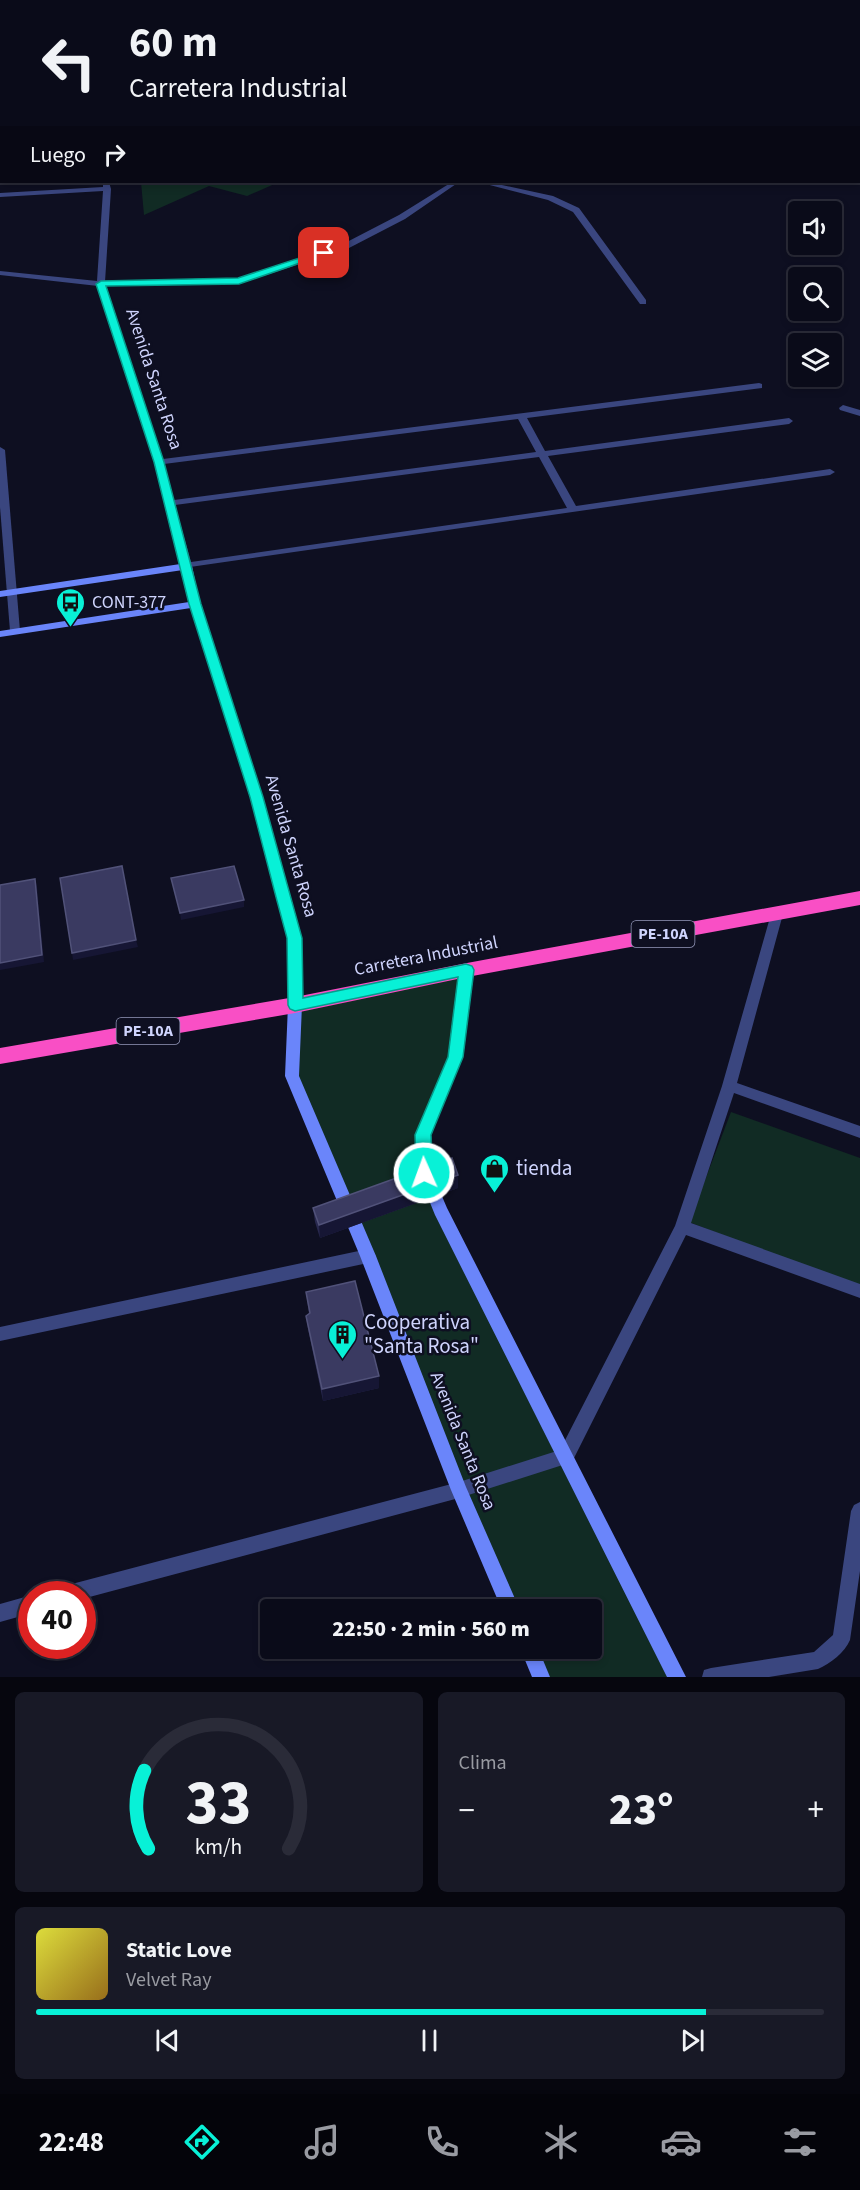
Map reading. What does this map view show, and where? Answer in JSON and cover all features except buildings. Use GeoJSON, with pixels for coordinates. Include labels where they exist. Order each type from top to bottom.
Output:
{"type":"FeatureCollection","features":[{"type":"Feature","properties":{"kind":"highway","name":"Carretera Industrial"},"geometry":{"type":"LineString","coordinates":[[0,1056],[295,1005],[466,970],[860,898]]}},
{"type":"Feature","properties":{"kind":"street"},"geometry":{"type":"LineString","coordinates":[[0,273],[101,284],[239,281],[346,246],[402,217],[454,183]]}},
{"type":"Feature","properties":{"kind":"street"},"geometry":{"type":"LineString","coordinates":[[485,183],[550,198],[576,210],[643,302]]}},
{"type":"Feature","properties":{"kind":"street"},"geometry":{"type":"LineString","coordinates":[[0,195],[106,185]]}},
{"type":"Feature","properties":{"kind":"street","name":"Avenida Santa Rosa"},"geometry":{"type":"LineString","coordinates":[[106,185],[101,284],[159,462],[195,604],[256,797],[294,938],[295,1005],[292,1076],[368,1256],[459,1490],[507,1599]]}},
{"type":"Feature","properties":{"kind":"street"},"geometry":{"type":"LineString","coordinates":[[159,462],[759,386]]}},
{"type":"Feature","properties":{"kind":"street"},"geometry":{"type":"LineString","coordinates":[[843,408],[860,413]]}},
{"type":"Feature","properties":{"kind":"street"},"geometry":{"type":"LineString","coordinates":[[521,416],[573,509]]}},
{"type":"Feature","properties":{"kind":"street"},"geometry":{"type":"LineString","coordinates":[[170,503],[789,421]]}},
{"type":"Feature","properties":{"kind":"street"},"geometry":{"type":"LineString","coordinates":[[0,450],[15,631]]}},
{"type":"Feature","properties":{"kind":"street"},"geometry":{"type":"LineString","coordinates":[[0,594],[830,472]]}},
{"type":"Feature","properties":{"kind":"street"},"geometry":{"type":"LineString","coordinates":[[0,634],[195,604]]}},
{"type":"Feature","properties":{"kind":"street"},"geometry":{"type":"LineString","coordinates":[[96,1587],[459,1490],[566,1456],[682,1227],[729,1086],[777,914]]}},
{"type":"Feature","properties":{"kind":"street"},"geometry":{"type":"LineString","coordinates":[[466,970],[456,1057],[423,1135],[424,1173],[440,1210],[677,1677]]}},
{"type":"Feature","properties":{"kind":"street"},"geometry":{"type":"LineString","coordinates":[[729,1086],[860,1132]]}},
{"type":"Feature","properties":{"kind":"street"},"geometry":{"type":"LineString","coordinates":[[682,1227],[860,1291]]}},
{"type":"Feature","properties":{"kind":"street"},"geometry":{"type":"LineString","coordinates":[[0,1334],[368,1256]]}},
{"type":"Feature","properties":{"kind":"street"},"geometry":{"type":"LineString","coordinates":[[711,1677],[818,1660],[841,1640],[860,1511]]}},
{"type":"Feature","properties":{"kind":"street"},"geometry":{"type":"LineString","coordinates":[[0,1613],[18,1608]]}},
{"type":"Feature","properties":{"kind":"street"},"geometry":{"type":"LineString","coordinates":[[534,1659],[541,1677]]}},
{"type":"Feature","properties":{"kind":"green space"},"geometry":{"type":"Polygon","coordinates":[[[141,183],[277,183],[247,196],[209,186],[144,215],[141,183]]]}},
{"type":"Feature","properties":{"kind":"green space"},"geometry":{"type":"Polygon","coordinates":[[[467,970],[456,1057],[423,1135],[425,1173],[677,1677],[541,1677],[533,1659],[602,1659],[602,1599],[507,1599],[292,1076],[295,1005],[467,970]]]}},
{"type":"Feature","properties":{"kind":"green space"},"geometry":{"type":"Polygon","coordinates":[[[731,1112],[860,1158],[860,1288],[689,1222],[731,1112]]]}},
{"type":"Feature","properties":{"kind":"place","name":"CONT-377"},"geometry":{"type":"Point","coordinates":[71,628]}},
{"type":"Feature","properties":{"kind":"place","name":"tienda"},"geometry":{"type":"Point","coordinates":[495,1194]}},
{"type":"Feature","properties":{"kind":"place","name":"Cooperativa \"Santa Rosa\""},"geometry":{"type":"Point","coordinates":[343,1360]}},
{"type":"Feature","properties":{"kind":"route"},"geometry":{"type":"LineString","coordinates":[[324,253],[239,281],[101,284],[159,462],[195,604],[256,797],[284,897],[294,938],[295,1005],[466,970],[456,1057],[423,1135],[424,1173]]}}]}
